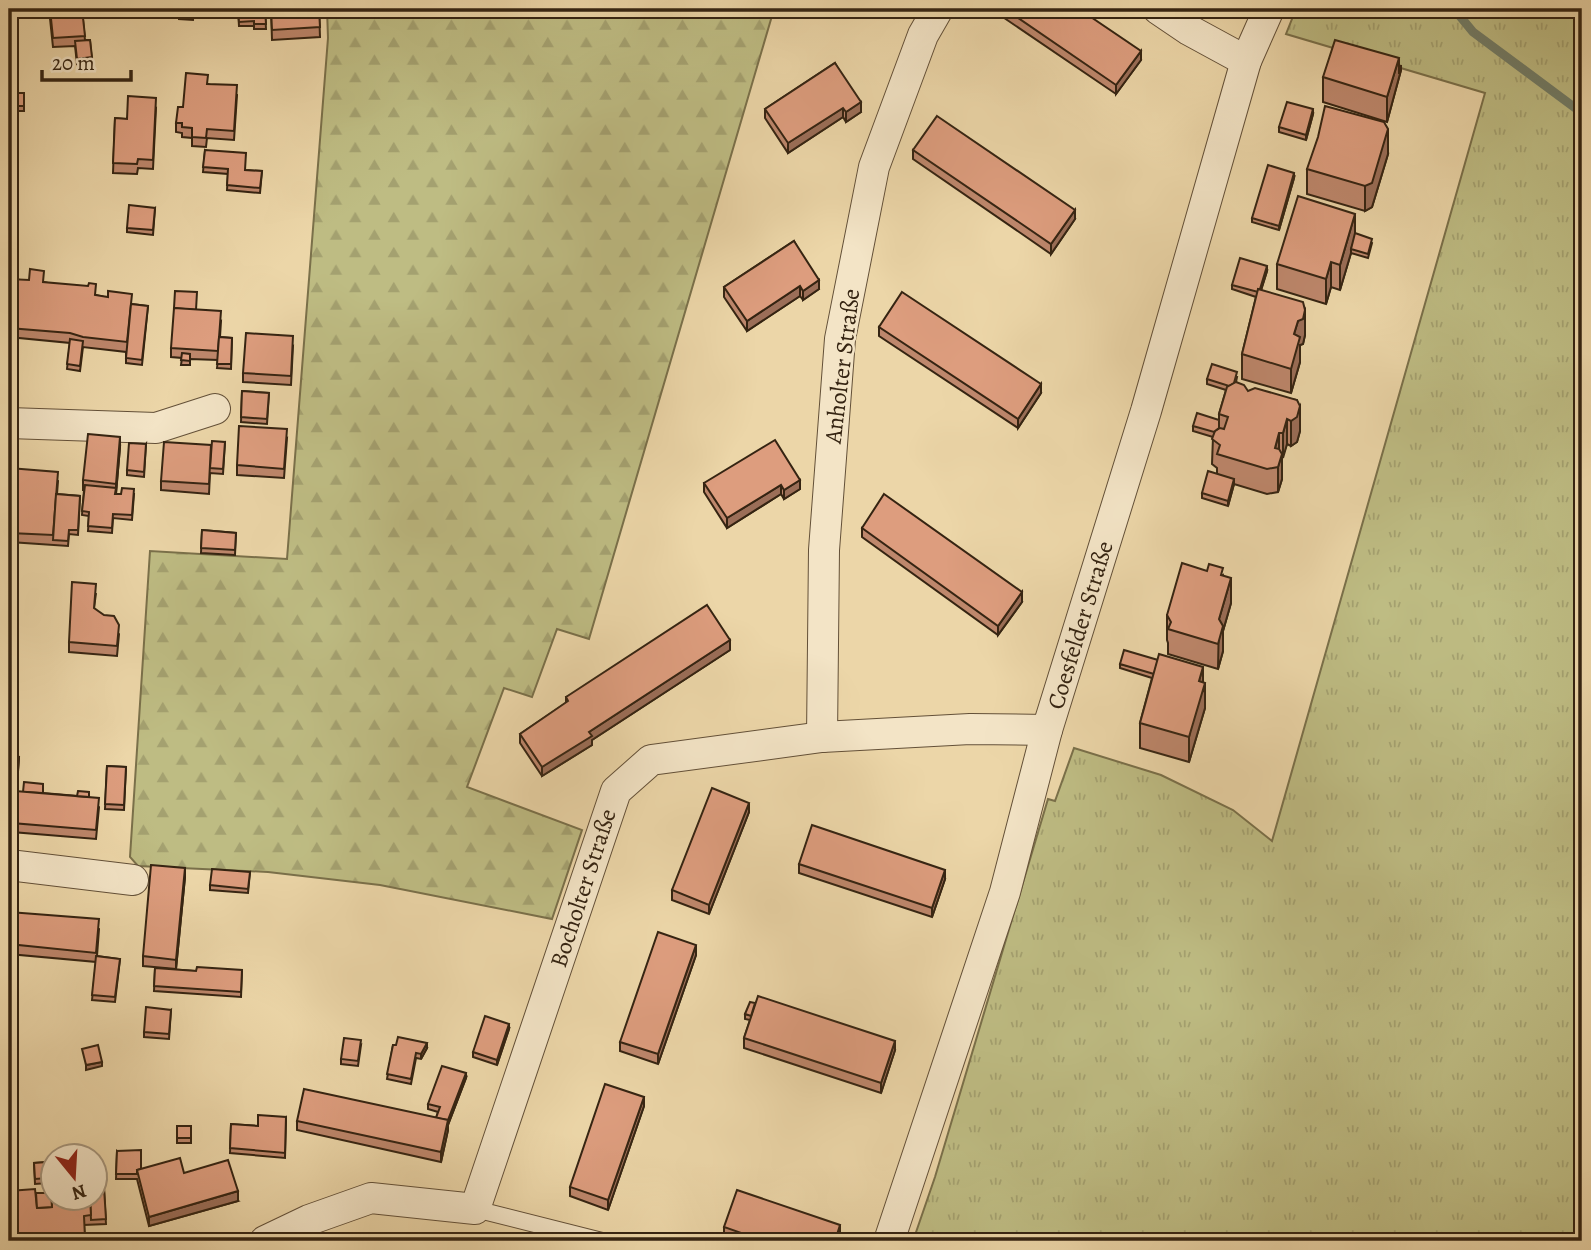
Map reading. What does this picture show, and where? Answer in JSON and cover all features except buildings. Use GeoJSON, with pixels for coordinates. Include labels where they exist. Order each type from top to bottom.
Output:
{"type":"FeatureCollection","features":[{"type":"Feature","properties":{"kind":"street","name":"Anholter Straße"},"geometry":{"type":"LineString","coordinates":[[822,737],[824,550],[840,339],[874,167],[923,35],[938,9]]}},
{"type":"Feature","properties":{"kind":"street"},"geometry":{"type":"LineString","coordinates":[[1158,9],[1189,30],[1247,61]]}},
{"type":"Feature","properties":{"kind":"street","name":"Coesfelder Straße"},"geometry":{"type":"LineString","coordinates":[[889,1241],[1005,892],[1048,730],[1146,411],[1247,61],[1269,9]]}},
{"type":"Feature","properties":{"kind":"street"},"geometry":{"type":"LineString","coordinates":[[9,423],[156,428],[215,409]]}},
{"type":"Feature","properties":{"kind":"street","name":"Bocholter Straße"},"geometry":{"type":"LineString","coordinates":[[475,1209],[616,791],[651,760],[822,737],[970,729],[1048,730]]}},
{"type":"Feature","properties":{"kind":"street"},"geometry":{"type":"LineString","coordinates":[[9,865],[133,880]]}},
{"type":"Feature","properties":{"kind":"street"},"geometry":{"type":"LineString","coordinates":[[265,1241],[309,1220],[371,1198],[475,1209]]}},
{"type":"Feature","properties":{"kind":"lane"},"geometry":{"type":"LineString","coordinates":[[475,1209],[602,1241]]}},
{"type":"Feature","properties":{"kind":"green space"},"geometry":{"type":"Polygon","coordinates":[[[327,9],[774,9],[589,639],[557,629],[532,697],[504,688],[467,787],[582,830],[552,919],[380,885],[268,872],[138,866],[130,857],[150,551],[287,559],[328,38],[327,9]]]}},
{"type":"Feature","properties":{"kind":"green space"},"geometry":{"type":"Polygon","coordinates":[[[1296,9],[1582,9],[1582,1241],[913,1241],[935,1177],[1048,799],[1055,801],[1074,748],[1161,775],[1233,810],[1272,841],[1485,93],[1286,34],[1296,9]]]}},
{"type":"Feature","properties":{"kind":"waterway"},"geometry":{"type":"LineString","coordinates":[[1454,9],[1473,32],[1582,113]]}}]}
